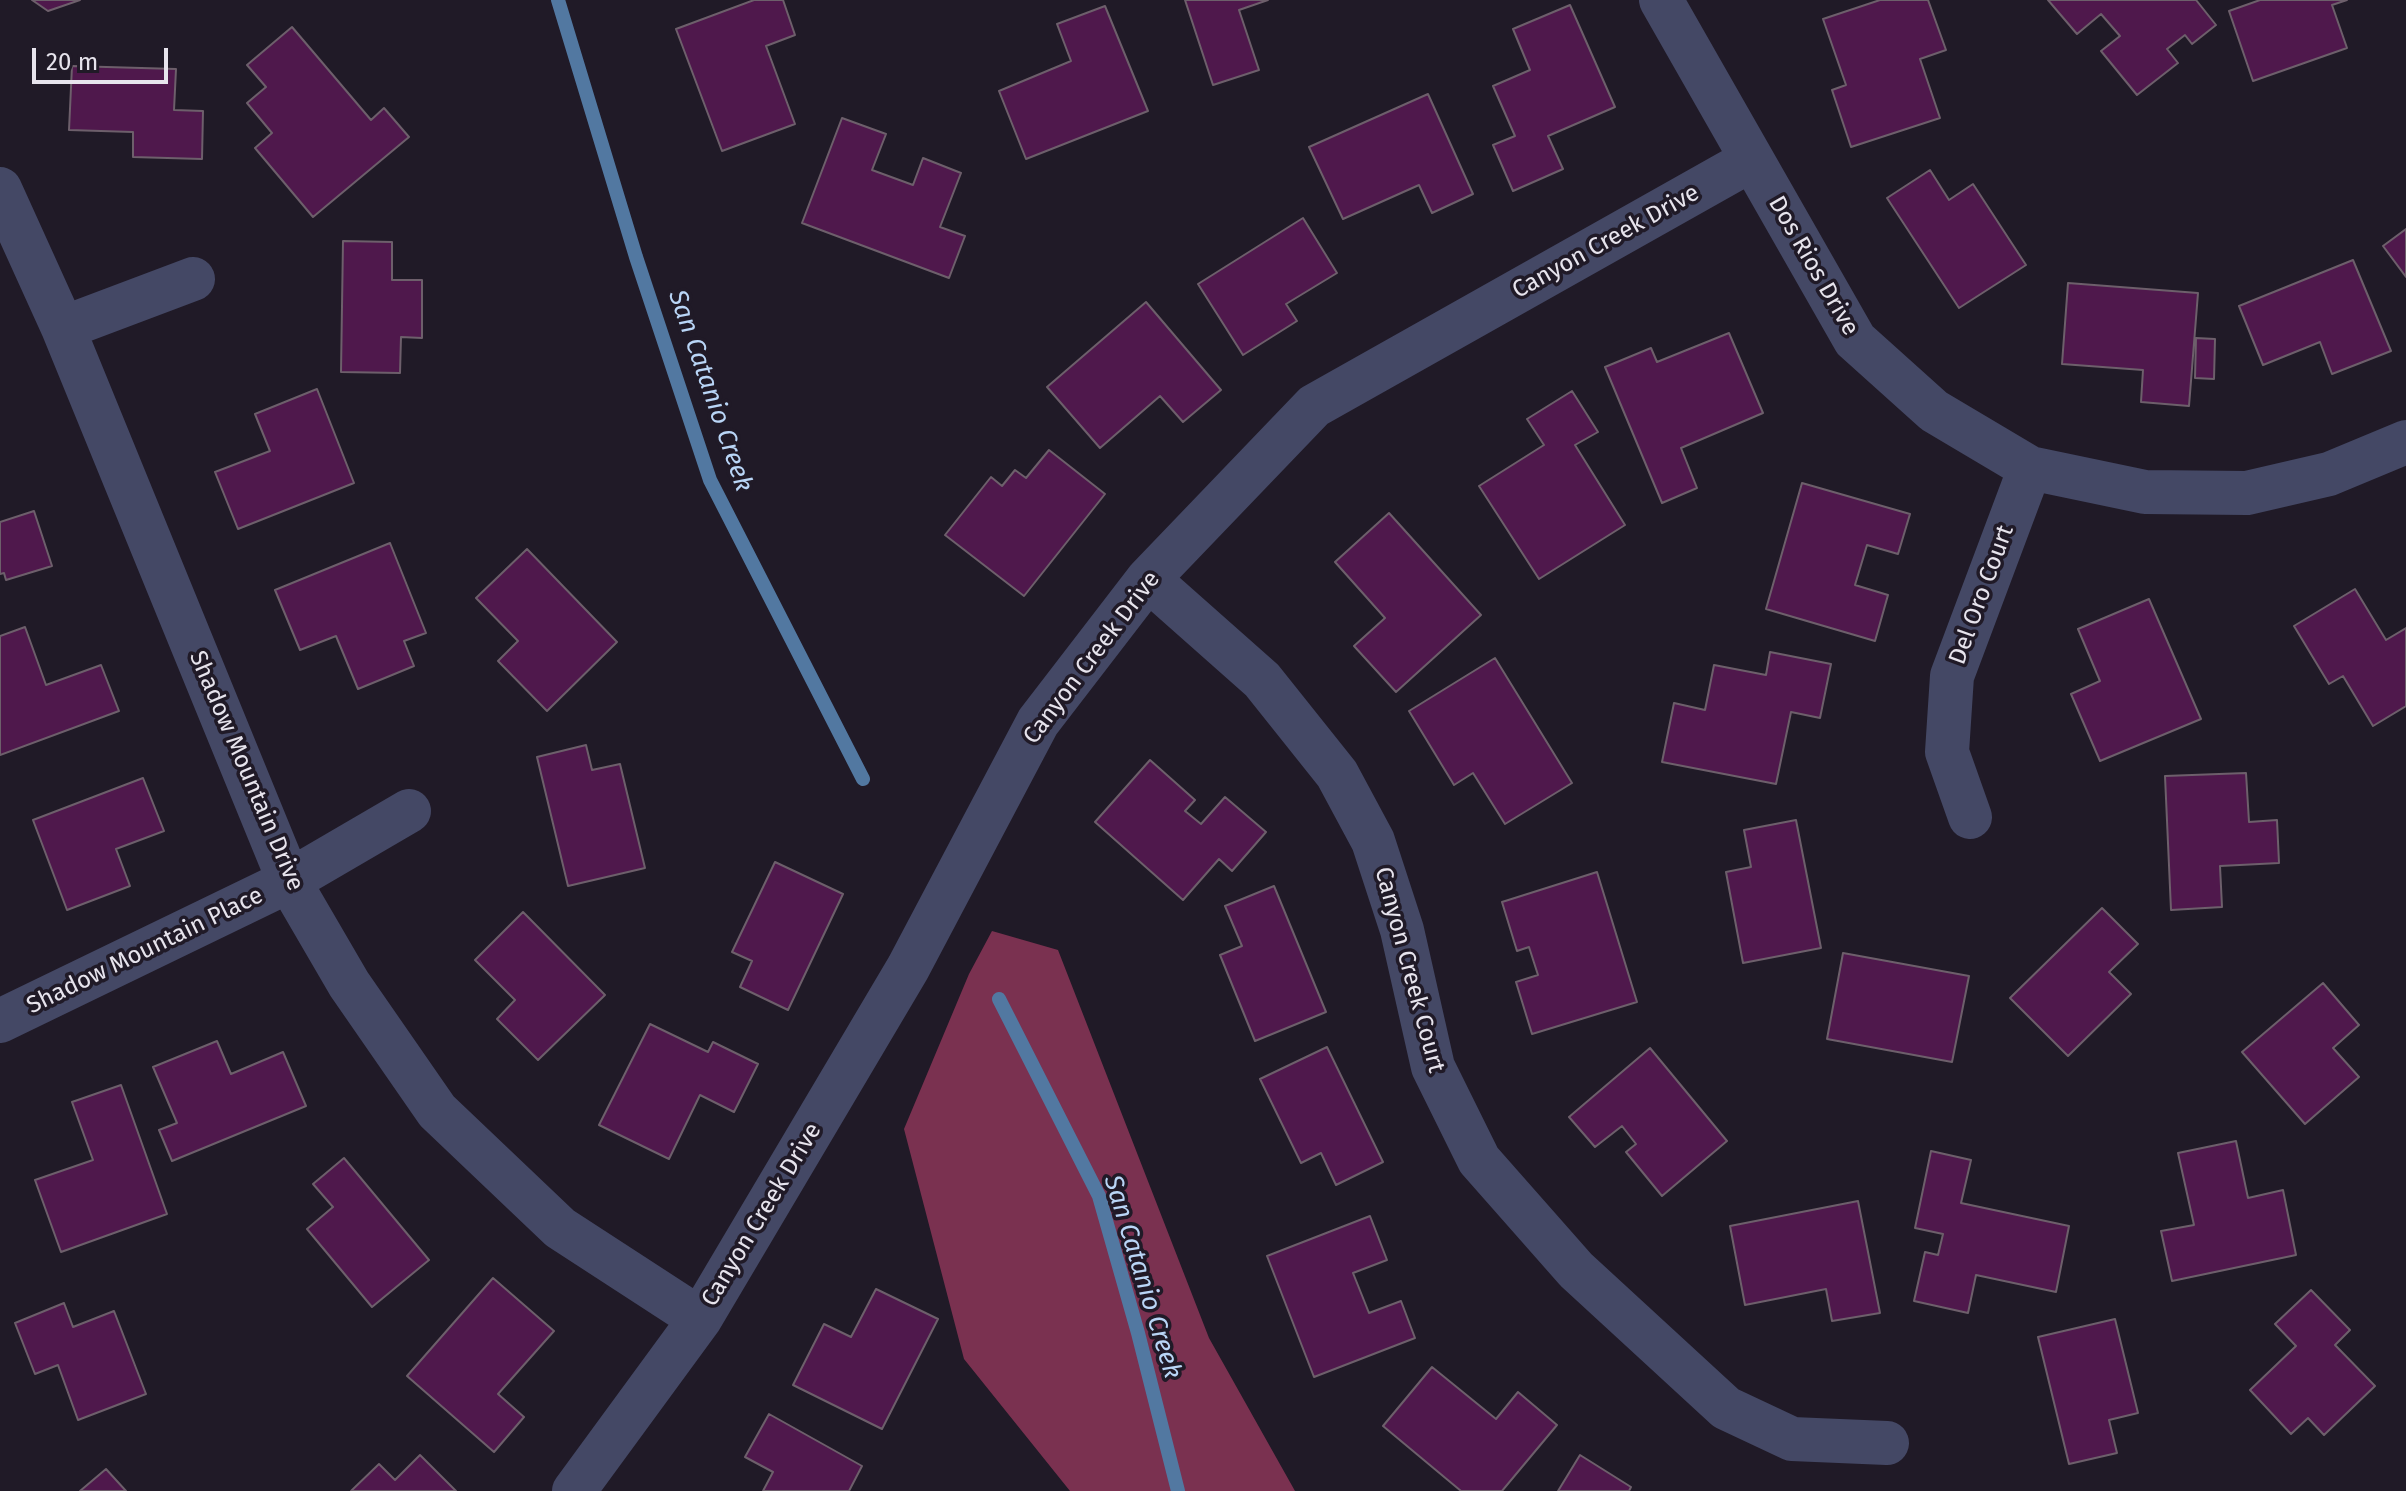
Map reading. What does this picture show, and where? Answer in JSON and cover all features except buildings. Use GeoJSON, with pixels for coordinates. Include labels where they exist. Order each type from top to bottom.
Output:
{"type":"FeatureCollection","features":[{"type":"Feature","properties":{"kind":"street","name":"Dos Rios Drive"},"geometry":{"type":"LineString","coordinates":[[1661,0],[1855,340],[1934,411],[2030,468],[2145,492],[2247,493],[2329,474],[2406,442]]}},
{"type":"Feature","properties":{"kind":"street","name":"Canyon Creek Drive"},"geometry":{"type":"LineString","coordinates":[[574,1491],[700,1319],[908,968],[1038,722],[1148,579],[1314,406],[1751,160]]}},
{"type":"Feature","properties":{"kind":"street","name":"Shadow Mountain Drive"},"geometry":{"type":"LineString","coordinates":[[0,189],[63,328],[289,881],[349,984],[437,1111],[560,1228],[700,1319]]}},
{"type":"Feature","properties":{"kind":"street"},"geometry":{"type":"LineString","coordinates":[[63,328],[193,279]]}},
{"type":"Feature","properties":{"kind":"street","name":"Del Oro Court"},"geometry":{"type":"LineString","coordinates":[[1970,817],[1947,752],[1952,676],[2030,468]]}},
{"type":"Feature","properties":{"kind":"street","name":"Canyon Creek Court"},"geometry":{"type":"LineString","coordinates":[[1148,579],[1262,680],[1337,774],[1378,856],[1402,930],[1433,1067],[1479,1160],[1576,1270],[1726,1408],[1792,1439],[1887,1443]]}},
{"type":"Feature","properties":{"kind":"street","name":"Shadow Mountain Place"},"geometry":{"type":"LineString","coordinates":[[0,1021],[289,881],[409,811]]}},
{"type":"Feature","properties":{"kind":"shaded area"},"geometry":{"type":"Polygon","coordinates":[[[992,931],[1058,950],[1209,1338],[1295,1491],[1070,1491],[964,1359],[904,1129],[969,974],[992,931]]]}},
{"type":"Feature","properties":{"kind":"waterway","name":"San Catanio Creek"},"geometry":{"type":"LineString","coordinates":[[558,0],[636,257],[710,480],[863,779]]}},
{"type":"Feature","properties":{"kind":"waterway","name":"San Catanio Creek"},"geometry":{"type":"LineString","coordinates":[[999,999],[1099,1196],[1178,1491]]}}]}
